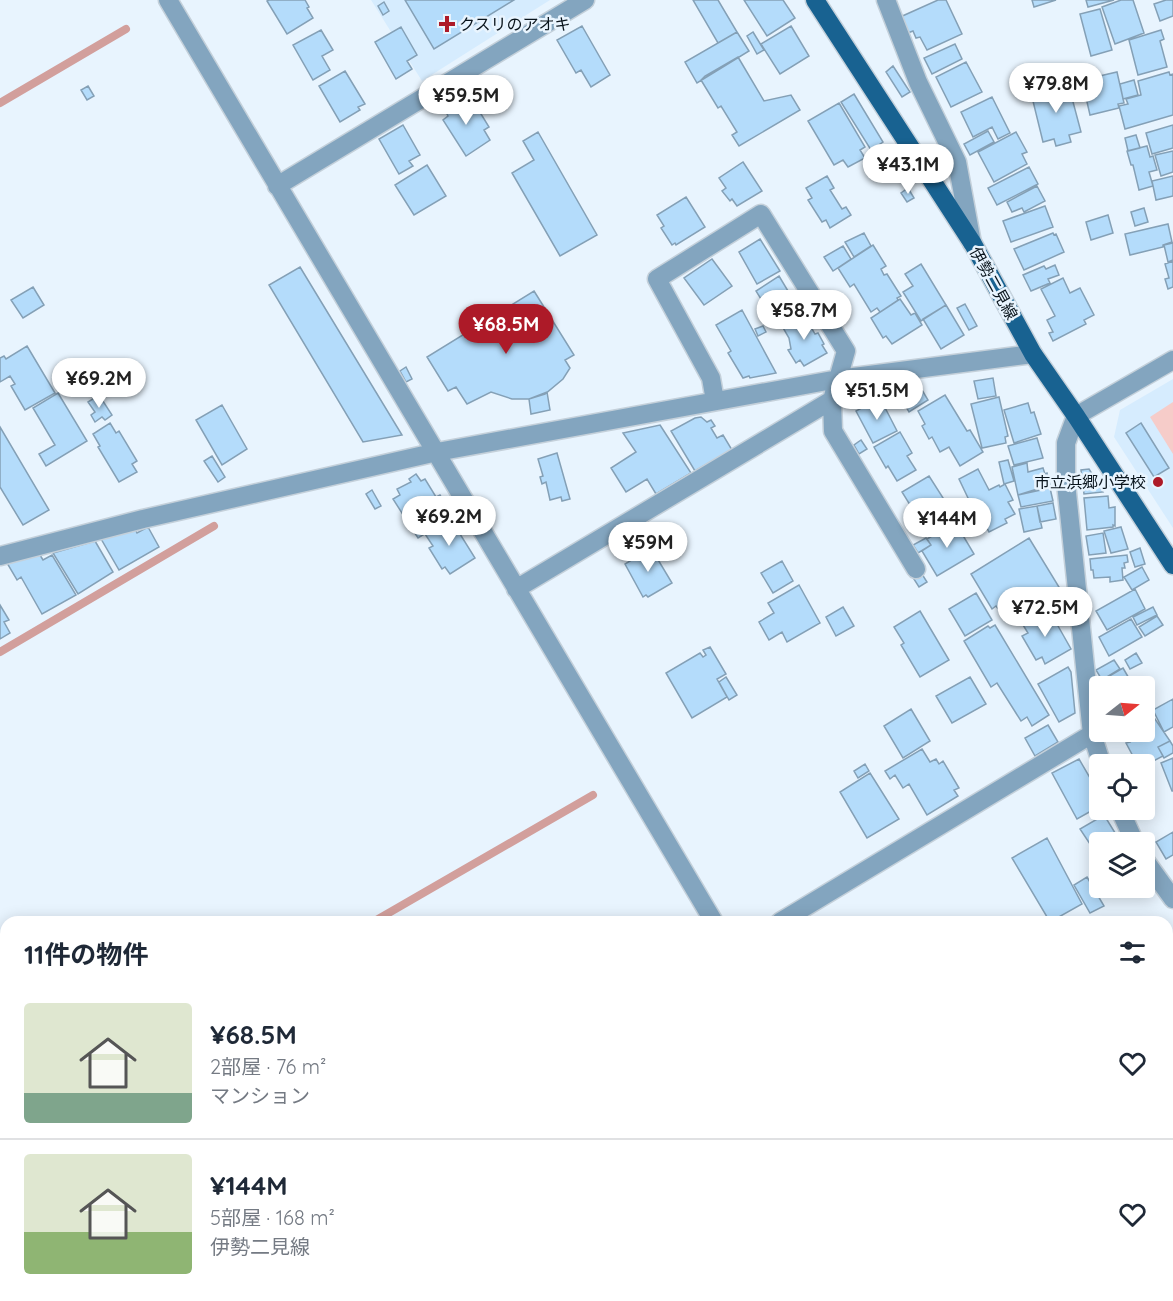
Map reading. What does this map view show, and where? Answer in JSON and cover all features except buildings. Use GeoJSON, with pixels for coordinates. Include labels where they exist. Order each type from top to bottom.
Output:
{"type":"FeatureCollection","features":[{"type":"Feature","properties":{"kind":"main road","name":"伊勢二見線"},"geometry":{"type":"LineString","coordinates":[[815,0],[973,244],[1033,354],[1173,565]]}},
{"type":"Feature","properties":{"kind":"street"},"geometry":{"type":"LineString","coordinates":[[168,0],[710,916]]}},
{"type":"Feature","properties":{"kind":"street"},"geometry":{"type":"LineString","coordinates":[[277,186],[585,0]]}},
{"type":"Feature","properties":{"kind":"street"},"geometry":{"type":"LineString","coordinates":[[886,0],[918,82],[957,162],[973,244]]}},
{"type":"Feature","properties":{"kind":"street"},"geometry":{"type":"LineString","coordinates":[[715,401],[711,378],[657,279],[761,213],[846,351],[832,400],[833,431],[916,569]]}},
{"type":"Feature","properties":{"kind":"street"},"geometry":{"type":"LineString","coordinates":[[0,556],[143,519],[437,452],[838,379],[1033,354]]}},
{"type":"Feature","properties":{"kind":"street"},"geometry":{"type":"LineString","coordinates":[[1089,705],[1066,483],[1066,443],[1076,416],[1173,360]]}},
{"type":"Feature","properties":{"kind":"street"},"geometry":{"type":"LineString","coordinates":[[516,589],[832,400]]}},
{"type":"Feature","properties":{"kind":"street"},"geometry":{"type":"LineString","coordinates":[[790,916],[1089,736]]}},
{"type":"Feature","properties":{"kind":"street"},"geometry":{"type":"LineString","coordinates":[[1155,874],[1173,899]]}},
{"type":"Feature","properties":{"kind":"shaded area"},"geometry":{"type":"Polygon","coordinates":[[[371,0],[550,0],[422,81],[371,0]]]}},
{"type":"Feature","properties":{"kind":"shaded area","name":"市立浜郷小学校"},"geometry":{"type":"Polygon","coordinates":[[[1173,379],[1173,528],[1114,437],[1120,410],[1173,379]]]}},
{"type":"Feature","properties":{"kind":"shaded area"},"geometry":{"type":"Polygon","coordinates":[[[1173,402],[1173,454],[1150,417],[1173,402]]]}},
{"type":"Feature","properties":{"kind":"waterway"},"geometry":{"type":"LineString","coordinates":[[0,103],[126,29]]}},
{"type":"Feature","properties":{"kind":"waterway"},"geometry":{"type":"LineString","coordinates":[[0,652],[214,526]]}},
{"type":"Feature","properties":{"kind":"waterway"},"geometry":{"type":"LineString","coordinates":[[383,916],[593,795]]}},
{"type":"Feature","properties":{"kind":"place","name":"クスリのアオキ"},"geometry":{"type":"Point","coordinates":[447,24]}},
{"type":"Feature","properties":{"kind":"place","name":"市立浜郷小学校"},"geometry":{"type":"Point","coordinates":[1158,482]}}]}
